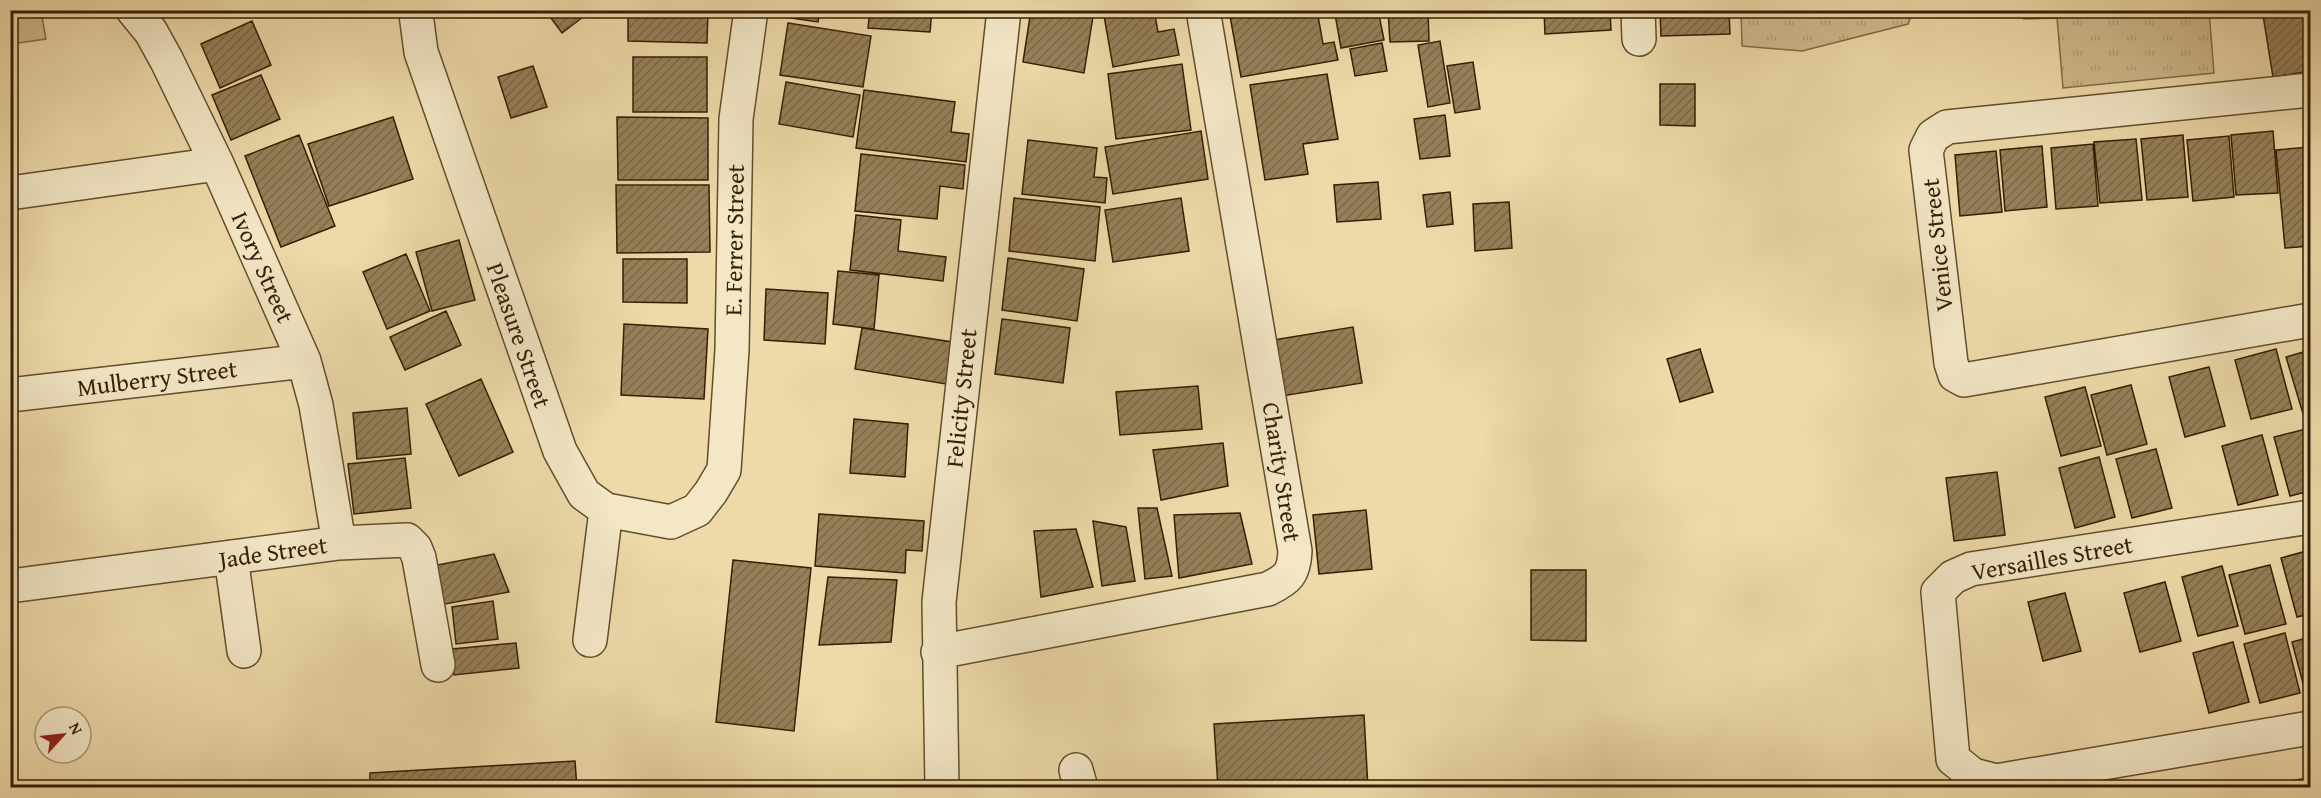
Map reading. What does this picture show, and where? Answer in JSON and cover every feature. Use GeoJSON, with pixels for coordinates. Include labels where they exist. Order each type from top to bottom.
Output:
{"type":"FeatureCollection","features":[{"type":"Feature","properties":{"kind":"street","name":"Ivory Street"},"geometry":{"type":"LineString","coordinates":[[133,10],[151,32],[162,51],[218,164],[304,361],[316,405],[339,543]]}},
{"type":"Feature","properties":{"kind":"street","name":"Pleasure Street"},"geometry":{"type":"LineString","coordinates":[[418,10],[416,14],[421,52],[560,452],[584,494],[606,510],[671,522],[697,510],[724,470]]}},
{"type":"Feature","properties":{"kind":"street","name":"E. Ferrer Street"},"geometry":{"type":"LineString","coordinates":[[724,470],[732,350],[736,119],[751,10]]}},
{"type":"Feature","properties":{"kind":"street","name":"Felicity Street"},"geometry":{"type":"LineString","coordinates":[[942,788],[939,602],[1004,10]]}},
{"type":"Feature","properties":{"kind":"street","name":"Charity Street"},"geometry":{"type":"LineString","coordinates":[[938,651],[1268,589],[1289,578],[1295,567],[1295,551],[1203,10]]}},
{"type":"Feature","properties":{"kind":"street","name":"Venice Street"},"geometry":{"type":"LineString","coordinates":[[2310,90],[1947,127],[1933,136],[1926,150],[1950,363],[1955,375],[1964,380],[2310,320]]}},
{"type":"Feature","properties":{"kind":"street"},"geometry":{"type":"LineString","coordinates":[[10,193],[218,164]]}},
{"type":"Feature","properties":{"kind":"street","name":"Mulberry Street"},"geometry":{"type":"LineString","coordinates":[[10,395],[304,361]]}},
{"type":"Feature","properties":{"kind":"street"},"geometry":{"type":"LineString","coordinates":[[590,640],[606,510]]}},
{"type":"Feature","properties":{"kind":"street","name":"Versailles Street"},"geometry":{"type":"LineString","coordinates":[[2310,517],[1971,569],[1953,577],[1938,592],[1953,759],[1973,775],[1996,781],[2310,728]]}},
{"type":"Feature","properties":{"kind":"street","name":"Jade Street"},"geometry":{"type":"LineString","coordinates":[[10,586],[339,543],[407,540],[415,548],[438,665]]}},
{"type":"Feature","properties":{"kind":"street"},"geometry":{"type":"LineString","coordinates":[[231,557],[244,651]]}},
{"type":"Feature","properties":{"kind":"green space"},"geometry":{"type":"Polygon","coordinates":[[[1741,10],[1913,11],[1908,24],[1802,51],[1742,46],[1741,10]]]}},
{"type":"Feature","properties":{"kind":"green space"},"geometry":{"type":"Polygon","coordinates":[[[10,11],[41,11],[46,39],[11,44],[10,11]]]}},
{"type":"Feature","properties":{"kind":"green space"},"geometry":{"type":"Polygon","coordinates":[[[2019,11],[2209,11],[2214,73],[2063,88],[2057,18],[2024,19],[2019,11]]]}},
{"type":"Feature","properties":{"kind":"building"},"geometry":{"type":"Polygon","coordinates":[[[545,10],[592,10],[562,33],[545,10]]]}},
{"type":"Feature","properties":{"kind":"building"},"geometry":{"type":"Polygon","coordinates":[[[628,10],[708,10],[707,43],[628,41],[628,10]]]}},
{"type":"Feature","properties":{"kind":"building"},"geometry":{"type":"Polygon","coordinates":[[[786,10],[820,10],[818,22],[785,17],[786,10]]]}},
{"type":"Feature","properties":{"kind":"building"},"geometry":{"type":"Polygon","coordinates":[[[870,10],[932,10],[930,32],[868,28],[870,10]]]}},
{"type":"Feature","properties":{"kind":"building"},"geometry":{"type":"Polygon","coordinates":[[[1031,10],[1094,10],[1084,73],[1023,62],[1031,10]]]}},
{"type":"Feature","properties":{"kind":"building"},"geometry":{"type":"Polygon","coordinates":[[[1103,10],[1154,10],[1158,32],[1174,29],[1179,55],[1113,67],[1103,10]]]}},
{"type":"Feature","properties":{"kind":"building"},"geometry":{"type":"Polygon","coordinates":[[[1258,10],[1317,10],[1323,44],[1334,42],[1338,60],[1241,77],[1230,16],[1258,10]]]}},
{"type":"Feature","properties":{"kind":"building"},"geometry":{"type":"Polygon","coordinates":[[[1357,10],[1378,10],[1384,40],[1341,48],[1335,14],[1357,10]]]}},
{"type":"Feature","properties":{"kind":"building"},"geometry":{"type":"Polygon","coordinates":[[[1388,10],[1428,10],[1429,41],[1390,42],[1388,10]]]}},
{"type":"Feature","properties":{"kind":"building"},"geometry":{"type":"Polygon","coordinates":[[[1544,10],[1610,10],[1611,30],[1545,34],[1544,10]]]}},
{"type":"Feature","properties":{"kind":"building"},"geometry":{"type":"Polygon","coordinates":[[[1660,10],[1729,10],[1730,34],[1661,36],[1660,10]]]}},
{"type":"Feature","properties":{"kind":"building"},"geometry":{"type":"Polygon","coordinates":[[[2292,10],[2310,10],[2310,71],[2273,77],[2263,15],[2292,10]]]}},
{"type":"Feature","properties":{"kind":"building"},"geometry":{"type":"Polygon","coordinates":[[[252,21],[271,65],[220,88],[201,44],[252,21]]]}},
{"type":"Feature","properties":{"kind":"building"},"geometry":{"type":"Polygon","coordinates":[[[788,23],[871,36],[863,87],[780,75],[788,23]]]}},
{"type":"Feature","properties":{"kind":"building"},"geometry":{"type":"Polygon","coordinates":[[[1440,41],[1450,103],[1428,107],[1418,45],[1440,41]]]}},
{"type":"Feature","properties":{"kind":"building"},"geometry":{"type":"Polygon","coordinates":[[[1382,43],[1387,71],[1355,76],[1350,49],[1382,43]]]}},
{"type":"Feature","properties":{"kind":"building"},"geometry":{"type":"Polygon","coordinates":[[[633,57],[707,57],[707,112],[633,112],[633,57]]]}},
{"type":"Feature","properties":{"kind":"building"},"geometry":{"type":"Polygon","coordinates":[[[1473,62],[1480,109],[1455,113],[1447,66],[1473,62]]]}},
{"type":"Feature","properties":{"kind":"building"},"geometry":{"type":"Polygon","coordinates":[[[1182,64],[1191,130],[1116,139],[1108,74],[1182,64]]]}},
{"type":"Feature","properties":{"kind":"building"},"geometry":{"type":"Polygon","coordinates":[[[533,66],[547,107],[511,118],[498,77],[533,66]]]}},
{"type":"Feature","properties":{"kind":"building"},"geometry":{"type":"Polygon","coordinates":[[[1327,74],[1338,139],[1303,144],[1308,174],[1265,180],[1250,85],[1327,74]]]}},
{"type":"Feature","properties":{"kind":"building"},"geometry":{"type":"Polygon","coordinates":[[[261,75],[280,119],[231,140],[212,95],[261,75]]]}},
{"type":"Feature","properties":{"kind":"building"},"geometry":{"type":"Polygon","coordinates":[[[786,82],[860,95],[853,137],[779,124],[786,82]]]}},
{"type":"Feature","properties":{"kind":"building"},"geometry":{"type":"Polygon","coordinates":[[[1660,84],[1695,84],[1695,126],[1660,125],[1660,84]]]}},
{"type":"Feature","properties":{"kind":"building"},"geometry":{"type":"Polygon","coordinates":[[[864,90],[955,102],[951,132],[969,134],[966,162],[856,148],[864,90]]]}},
{"type":"Feature","properties":{"kind":"building"},"geometry":{"type":"Polygon","coordinates":[[[1445,115],[1450,156],[1420,159],[1414,119],[1445,115]]]}},
{"type":"Feature","properties":{"kind":"building"},"geometry":{"type":"Polygon","coordinates":[[[393,117],[413,179],[329,206],[308,144],[393,117]]]}},
{"type":"Feature","properties":{"kind":"building"},"geometry":{"type":"Polygon","coordinates":[[[617,117],[708,118],[708,180],[618,180],[617,117]]]}},
{"type":"Feature","properties":{"kind":"building"},"geometry":{"type":"Polygon","coordinates":[[[1201,131],[1208,179],[1113,194],[1105,147],[1201,131]]]}},
{"type":"Feature","properties":{"kind":"building"},"geometry":{"type":"Polygon","coordinates":[[[2273,131],[2278,193],[2236,195],[2231,135],[2273,131]]]}},
{"type":"Feature","properties":{"kind":"building"},"geometry":{"type":"Polygon","coordinates":[[[299,135],[335,226],[281,247],[245,156],[299,135]]]}},
{"type":"Feature","properties":{"kind":"building"},"geometry":{"type":"Polygon","coordinates":[[[2183,135],[2188,197],[2147,200],[2141,139],[2183,135]]]}},
{"type":"Feature","properties":{"kind":"building"},"geometry":{"type":"Polygon","coordinates":[[[2229,136],[2234,197],[2193,201],[2187,140],[2229,136]]]}},
{"type":"Feature","properties":{"kind":"building"},"geometry":{"type":"Polygon","coordinates":[[[2136,139],[2142,200],[2100,203],[2094,142],[2136,139]]]}},
{"type":"Feature","properties":{"kind":"building"},"geometry":{"type":"Polygon","coordinates":[[[1028,140],[1097,148],[1094,177],[1107,178],[1105,203],[1022,194],[1028,140]]]}},
{"type":"Feature","properties":{"kind":"building"},"geometry":{"type":"Polygon","coordinates":[[[2093,144],[2098,206],[2056,209],[2051,148],[2093,144]]]}},
{"type":"Feature","properties":{"kind":"building"},"geometry":{"type":"Polygon","coordinates":[[[2042,146],[2047,207],[2005,211],[2000,150],[2042,146]]]}},
{"type":"Feature","properties":{"kind":"building"},"geometry":{"type":"Polygon","coordinates":[[[2310,147],[2310,246],[2285,248],[2276,150],[2310,147]]]}},
{"type":"Feature","properties":{"kind":"building"},"geometry":{"type":"Polygon","coordinates":[[[1996,151],[2002,212],[1960,216],[1955,155],[1996,151]]]}},
{"type":"Feature","properties":{"kind":"building"},"geometry":{"type":"Polygon","coordinates":[[[861,154],[965,165],[963,189],[940,186],[937,219],[855,211],[861,154]]]}},
{"type":"Feature","properties":{"kind":"building"},"geometry":{"type":"Polygon","coordinates":[[[1378,182],[1381,219],[1337,222],[1334,185],[1378,182]]]}},
{"type":"Feature","properties":{"kind":"building"},"geometry":{"type":"Polygon","coordinates":[[[616,185],[709,185],[710,252],[617,253],[616,185]]]}},
{"type":"Feature","properties":{"kind":"building"},"geometry":{"type":"Polygon","coordinates":[[[1450,192],[1453,224],[1427,227],[1423,195],[1450,192]]]}},
{"type":"Feature","properties":{"kind":"building"},"geometry":{"type":"Polygon","coordinates":[[[1014,198],[1100,207],[1095,261],[1009,251],[1014,198]]]}},
{"type":"Feature","properties":{"kind":"building"},"geometry":{"type":"Polygon","coordinates":[[[1181,198],[1189,251],[1113,262],[1105,210],[1181,198]]]}},
{"type":"Feature","properties":{"kind":"building"},"geometry":{"type":"Polygon","coordinates":[[[1509,202],[1512,248],[1475,251],[1473,204],[1509,202]]]}},
{"type":"Feature","properties":{"kind":"building"},"geometry":{"type":"Polygon","coordinates":[[[856,215],[901,220],[898,251],[946,257],[943,281],[850,270],[856,215]]]}},
{"type":"Feature","properties":{"kind":"building"},"geometry":{"type":"Polygon","coordinates":[[[459,240],[475,300],[432,311],[416,252],[459,240]]]}},
{"type":"Feature","properties":{"kind":"building"},"geometry":{"type":"Polygon","coordinates":[[[406,254],[430,311],[387,329],[363,272],[406,254]]]}},
{"type":"Feature","properties":{"kind":"building"},"geometry":{"type":"Polygon","coordinates":[[[1008,258],[1084,269],[1077,321],[1002,310],[1008,258]]]}},
{"type":"Feature","properties":{"kind":"building"},"geometry":{"type":"Polygon","coordinates":[[[623,259],[687,259],[687,303],[623,302],[623,259]]]}},
{"type":"Feature","properties":{"kind":"building"},"geometry":{"type":"Polygon","coordinates":[[[838,271],[879,275],[874,329],[833,324],[838,271]]]}},
{"type":"Feature","properties":{"kind":"building"},"geometry":{"type":"Polygon","coordinates":[[[766,289],[828,293],[825,344],[764,340],[766,289]]]}},
{"type":"Feature","properties":{"kind":"building"},"geometry":{"type":"Polygon","coordinates":[[[446,311],[461,345],[405,370],[390,337],[446,311]]]}},
{"type":"Feature","properties":{"kind":"building"},"geometry":{"type":"Polygon","coordinates":[[[1002,319],[1070,328],[1063,383],[995,374],[1002,319]]]}},
{"type":"Feature","properties":{"kind":"building"},"geometry":{"type":"Polygon","coordinates":[[[624,324],[708,329],[704,399],[621,395],[624,324]]]}},
{"type":"Feature","properties":{"kind":"building"},"geometry":{"type":"Polygon","coordinates":[[[1353,327],[1362,383],[1276,397],[1267,341],[1353,327]]]}},
{"type":"Feature","properties":{"kind":"building"},"geometry":{"type":"Polygon","coordinates":[[[862,328],[952,342],[946,384],[855,369],[862,328]]]}},
{"type":"Feature","properties":{"kind":"building"},"geometry":{"type":"Polygon","coordinates":[[[1700,349],[1713,392],[1680,402],[1667,359],[1700,349]]]}},
{"type":"Feature","properties":{"kind":"building"},"geometry":{"type":"Polygon","coordinates":[[[2276,349],[2292,409],[2251,419],[2235,360],[2276,349]]]}},
{"type":"Feature","properties":{"kind":"building"},"geometry":{"type":"Polygon","coordinates":[[[2310,350],[2310,415],[2304,417],[2286,357],[2310,350]]]}},
{"type":"Feature","properties":{"kind":"building"},"geometry":{"type":"Polygon","coordinates":[[[2209,367],[2225,426],[2185,437],[2169,377],[2209,367]]]}},
{"type":"Feature","properties":{"kind":"building"},"geometry":{"type":"Polygon","coordinates":[[[481,379],[513,452],[459,476],[426,404],[481,379]]]}},
{"type":"Feature","properties":{"kind":"building"},"geometry":{"type":"Polygon","coordinates":[[[2131,385],[2147,444],[2107,455],[2091,395],[2131,385]]]}},
{"type":"Feature","properties":{"kind":"building"},"geometry":{"type":"Polygon","coordinates":[[[1198,386],[1202,429],[1120,435],[1116,392],[1198,386]]]}},
{"type":"Feature","properties":{"kind":"building"},"geometry":{"type":"Polygon","coordinates":[[[2085,387],[2101,446],[2061,456],[2045,397],[2085,387]]]}},
{"type":"Feature","properties":{"kind":"building"},"geometry":{"type":"Polygon","coordinates":[[[407,408],[411,454],[357,459],[353,413],[407,408]]]}},
{"type":"Feature","properties":{"kind":"building"},"geometry":{"type":"Polygon","coordinates":[[[854,419],[908,424],[905,477],[850,473],[854,419]]]}},
{"type":"Feature","properties":{"kind":"building"},"geometry":{"type":"Polygon","coordinates":[[[2310,428],[2310,491],[2290,496],[2274,437],[2310,428]]]}},
{"type":"Feature","properties":{"kind":"building"},"geometry":{"type":"Polygon","coordinates":[[[2262,435],[2278,495],[2238,505],[2222,446],[2262,435]]]}},
{"type":"Feature","properties":{"kind":"building"},"geometry":{"type":"Polygon","coordinates":[[[1223,443],[1228,486],[1161,500],[1153,450],[1223,443]]]}},
{"type":"Feature","properties":{"kind":"building"},"geometry":{"type":"Polygon","coordinates":[[[2156,449],[2172,508],[2132,518],[2116,459],[2156,449]]]}},
{"type":"Feature","properties":{"kind":"building"},"geometry":{"type":"Polygon","coordinates":[[[2099,457],[2115,517],[2075,528],[2059,468],[2099,457]]]}},
{"type":"Feature","properties":{"kind":"building"},"geometry":{"type":"Polygon","coordinates":[[[405,458],[411,508],[354,514],[348,464],[405,458]]]}},
{"type":"Feature","properties":{"kind":"building"},"geometry":{"type":"Polygon","coordinates":[[[1997,472],[2005,535],[1954,541],[1946,478],[1997,472]]]}},
{"type":"Feature","properties":{"kind":"building"},"geometry":{"type":"Polygon","coordinates":[[[1138,508],[1157,508],[1172,576],[1145,579],[1138,508]]]}},
{"type":"Feature","properties":{"kind":"building"},"geometry":{"type":"Polygon","coordinates":[[[1366,510],[1372,569],[1319,574],[1313,515],[1366,510]]]}},
{"type":"Feature","properties":{"kind":"building"},"geometry":{"type":"Polygon","coordinates":[[[1240,513],[1252,564],[1179,578],[1174,515],[1240,513]]]}},
{"type":"Feature","properties":{"kind":"building"},"geometry":{"type":"Polygon","coordinates":[[[819,514],[924,521],[922,551],[906,550],[905,573],[815,566],[819,514]]]}},
{"type":"Feature","properties":{"kind":"building"},"geometry":{"type":"Polygon","coordinates":[[[1093,521],[1126,527],[1135,581],[1102,586],[1093,521]]]}},
{"type":"Feature","properties":{"kind":"building"},"geometry":{"type":"Polygon","coordinates":[[[1076,529],[1093,587],[1041,597],[1034,531],[1076,529]]]}},
{"type":"Feature","properties":{"kind":"building"},"geometry":{"type":"Polygon","coordinates":[[[2310,550],[2310,614],[2297,617],[2281,558],[2310,550]]]}},
{"type":"Feature","properties":{"kind":"building"},"geometry":{"type":"Polygon","coordinates":[[[494,554],[509,592],[440,605],[432,566],[494,554]]]}},
{"type":"Feature","properties":{"kind":"building"},"geometry":{"type":"Polygon","coordinates":[[[733,560],[811,568],[794,731],[716,722],[733,560]]]}},
{"type":"Feature","properties":{"kind":"building"},"geometry":{"type":"Polygon","coordinates":[[[2270,565],[2286,624],[2245,634],[2229,575],[2270,565]]]}},
{"type":"Feature","properties":{"kind":"building"},"geometry":{"type":"Polygon","coordinates":[[[2222,566],[2238,626],[2198,636],[2182,577],[2222,566]]]}},
{"type":"Feature","properties":{"kind":"building"},"geometry":{"type":"Polygon","coordinates":[[[1531,570],[1586,570],[1586,641],[1531,640],[1531,570]]]}},
{"type":"Feature","properties":{"kind":"building"},"geometry":{"type":"Polygon","coordinates":[[[828,577],[897,580],[891,642],[819,645],[828,577]]]}},
{"type":"Feature","properties":{"kind":"building"},"geometry":{"type":"Polygon","coordinates":[[[2165,582],[2181,641],[2140,652],[2124,593],[2165,582]]]}},
{"type":"Feature","properties":{"kind":"building"},"geometry":{"type":"Polygon","coordinates":[[[2065,593],[2081,651],[2043,661],[2028,602],[2065,593]]]}},
{"type":"Feature","properties":{"kind":"building"},"geometry":{"type":"Polygon","coordinates":[[[493,601],[498,639],[456,644],[452,607],[493,601]]]}},
{"type":"Feature","properties":{"kind":"building"},"geometry":{"type":"Polygon","coordinates":[[[2285,633],[2300,693],[2260,703],[2244,644],[2285,633]]]}},
{"type":"Feature","properties":{"kind":"building"},"geometry":{"type":"Polygon","coordinates":[[[2310,637],[2310,701],[2308,702],[2292,642],[2310,637]]]}},
{"type":"Feature","properties":{"kind":"building"},"geometry":{"type":"Polygon","coordinates":[[[2233,642],[2249,702],[2209,713],[2193,653],[2233,642]]]}},
{"type":"Feature","properties":{"kind":"building"},"geometry":{"type":"Polygon","coordinates":[[[516,643],[519,668],[454,675],[452,649],[516,643]]]}},
{"type":"Feature","properties":{"kind":"building"},"geometry":{"type":"Polygon","coordinates":[[[1364,715],[1368,788],[1218,788],[1214,724],[1364,715]]]}},
{"type":"Feature","properties":{"kind":"building"},"geometry":{"type":"Polygon","coordinates":[[[575,761],[577,788],[370,788],[370,773],[575,761]]]}},
{"type":"Feature","properties":{"kind":"building"},"geometry":{"type":"Polygon","coordinates":[[[2308,778],[2310,788],[2258,788],[2258,786],[2308,778]]]}}]}
